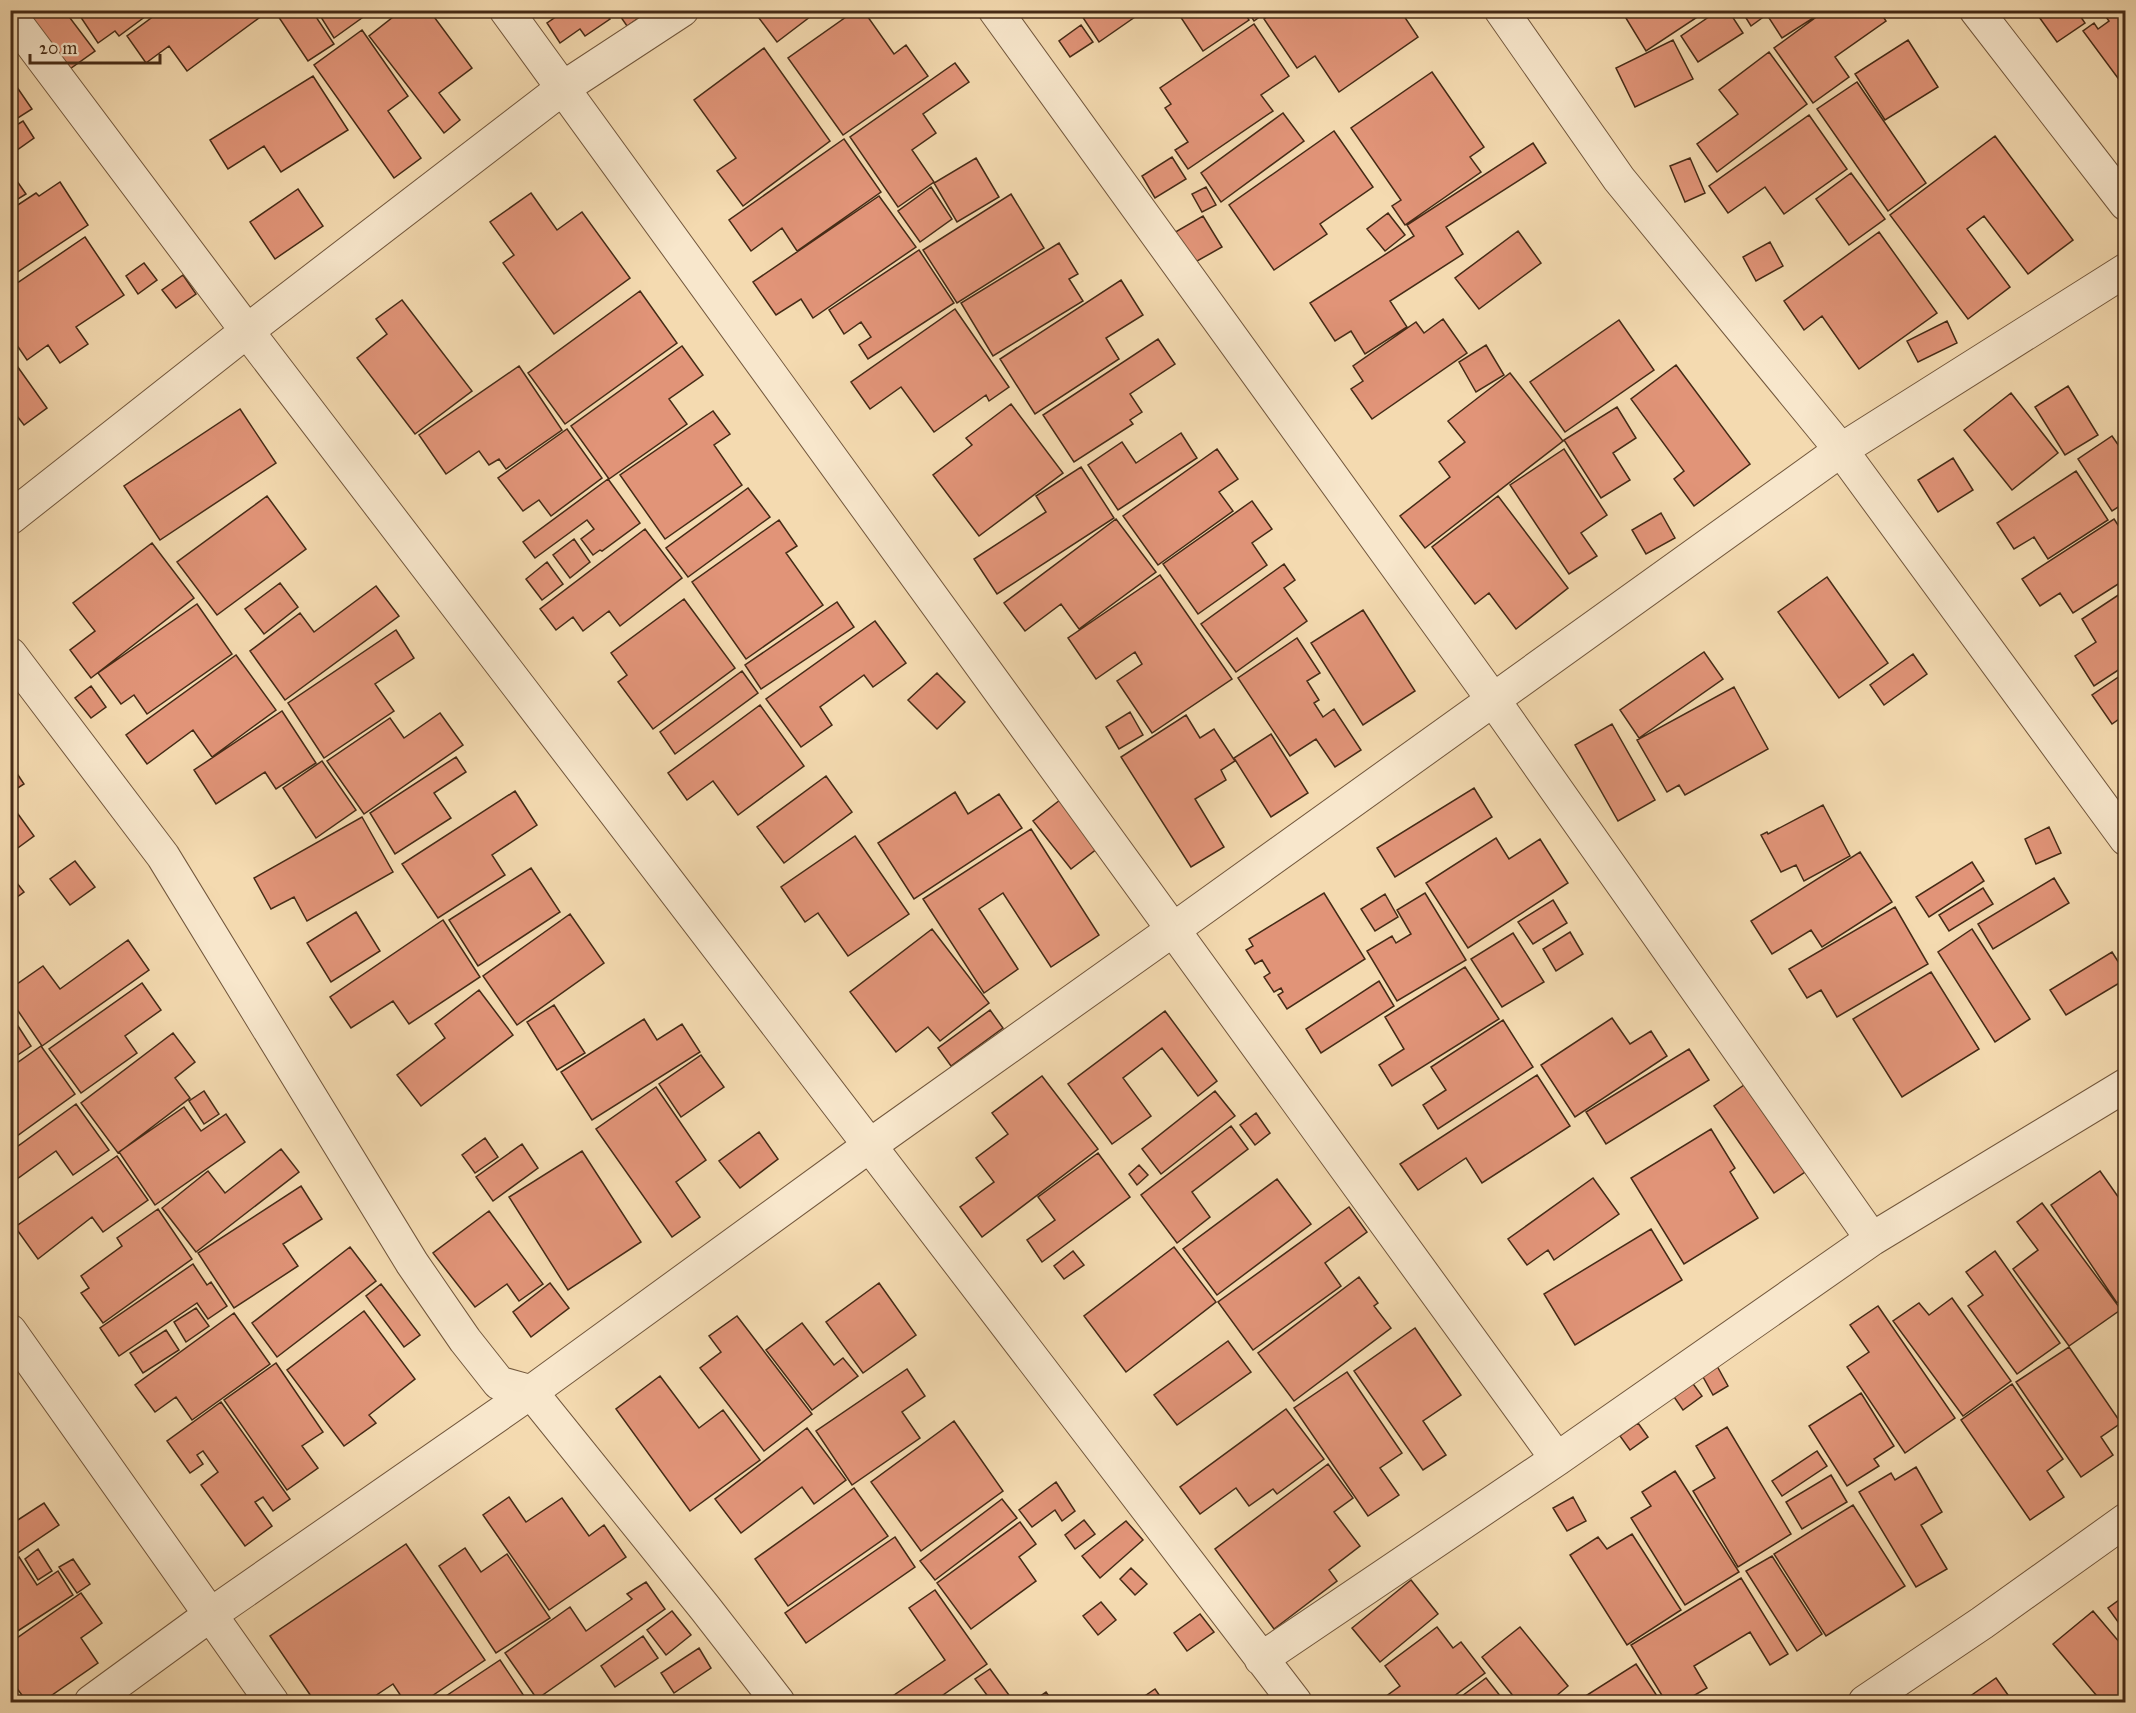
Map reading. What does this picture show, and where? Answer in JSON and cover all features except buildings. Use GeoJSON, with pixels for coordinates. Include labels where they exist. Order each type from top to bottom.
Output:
{"type":"FeatureCollection","features":[{"type":"Feature","properties":{"kind":"street"},"geometry":{"type":"LineString","coordinates":[[506,10],[1557,1459]]}},
{"type":"Feature","properties":{"kind":"street"},"geometry":{"type":"LineString","coordinates":[[10,518],[246,331],[563,88],[682,10]]}},
{"type":"Feature","properties":{"kind":"street"},"geometry":{"type":"LineString","coordinates":[[995,10],[1494,701],[1872,1239]]}},
{"type":"Feature","properties":{"kind":"street"},"geometry":{"type":"LineString","coordinates":[[1501,10],[1619,179],[1841,450],[2126,839]]}},
{"type":"Feature","properties":{"kind":"street"},"geometry":{"type":"LineString","coordinates":[[1976,10],[2126,204]]}},
{"type":"Feature","properties":{"kind":"street"},"geometry":{"type":"LineString","coordinates":[[10,15],[246,331],[1295,1702]]}},
{"type":"Feature","properties":{"kind":"street"},"geometry":{"type":"LineString","coordinates":[[91,1702],[210,1615],[531,1392],[869,1146],[1494,701],[1841,450],[2126,270]]}},
{"type":"Feature","properties":{"kind":"street"},"geometry":{"type":"LineString","coordinates":[[10,654],[163,856],[412,1263],[465,1340],[499,1383],[531,1392],[778,1702]]}},
{"type":"Feature","properties":{"kind":"street"},"geometry":{"type":"LineString","coordinates":[[1261,1659],[1557,1459],[1872,1239],[2126,1085]]}},
{"type":"Feature","properties":{"kind":"street"},"geometry":{"type":"LineString","coordinates":[[10,1331],[272,1702]]}},
{"type":"Feature","properties":{"kind":"street"},"geometry":{"type":"LineString","coordinates":[[1865,1702],[1982,1623],[2126,1520]]}}]}
